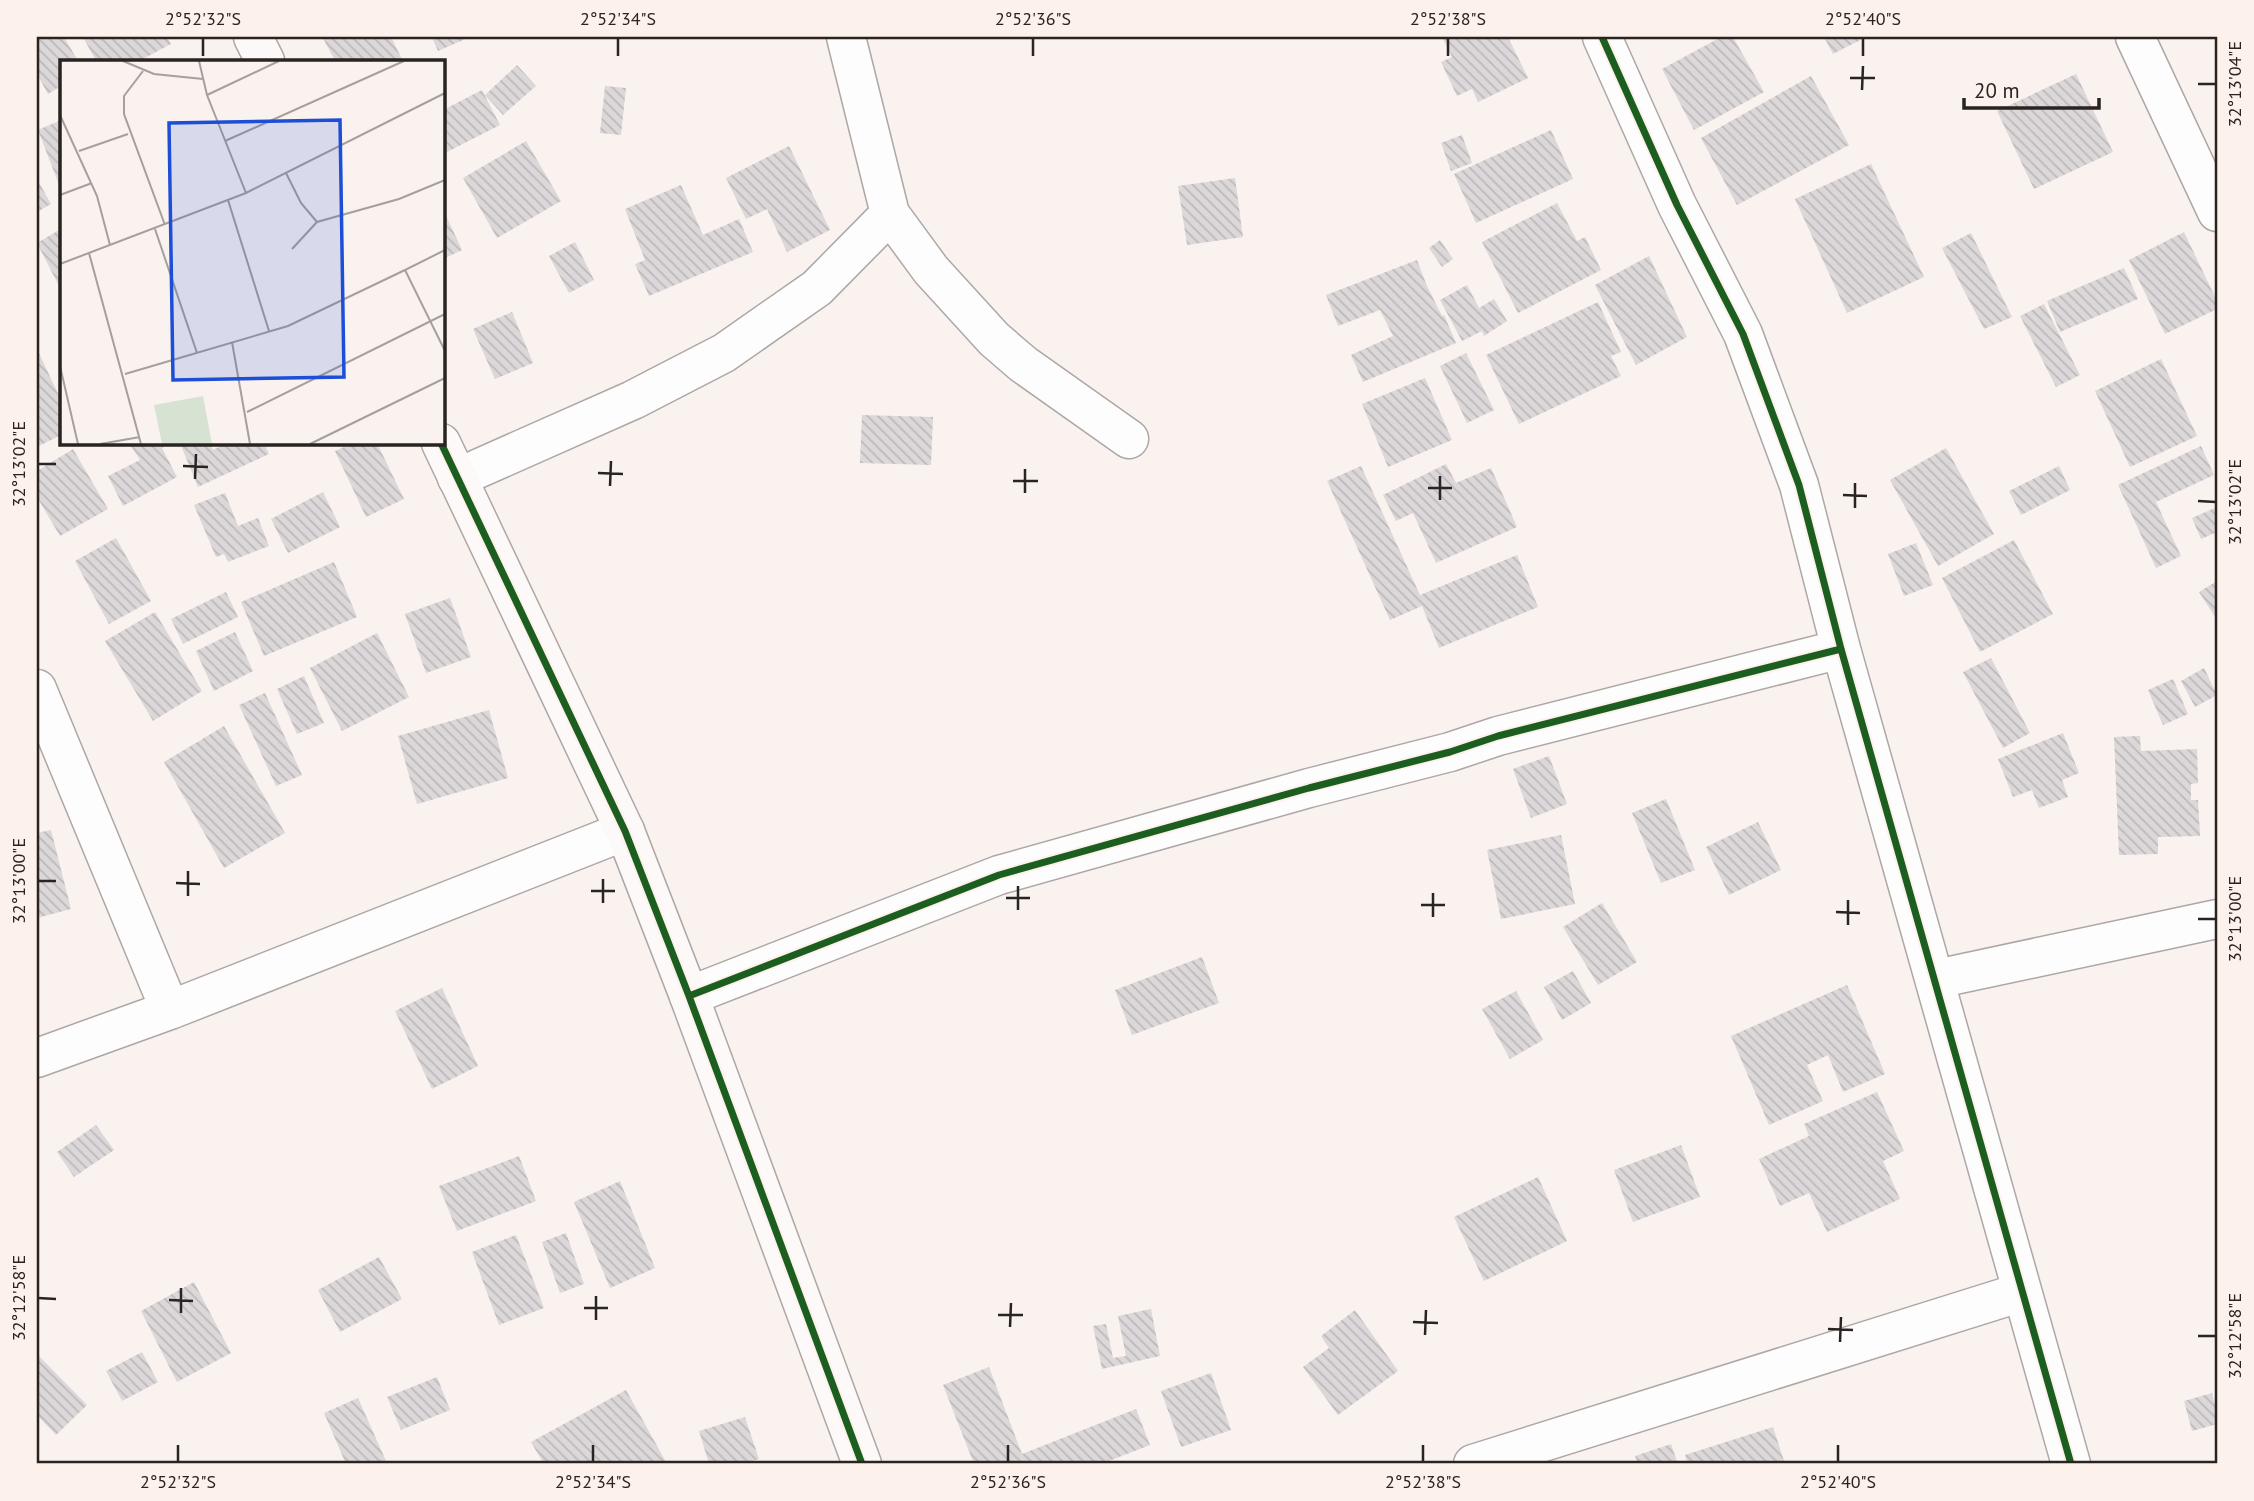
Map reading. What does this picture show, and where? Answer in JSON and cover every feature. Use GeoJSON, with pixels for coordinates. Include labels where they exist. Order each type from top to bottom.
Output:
{"type":"FeatureCollection","features":[{"type":"Feature","properties":{"kind":"street"},"geometry":{"type":"LineString","coordinates":[[253,37],[264,60]]}},
{"type":"Feature","properties":{"kind":"street"},"geometry":{"type":"LineString","coordinates":[[846,37],[890,214],[931,270],[994,338],[1023,364],[1129,439]]}},
{"type":"Feature","properties":{"kind":"street"},"geometry":{"type":"LineString","coordinates":[[1602,37],[1676,205],[1743,334],[1799,485],[1841,649],[2071,1464]]}},
{"type":"Feature","properties":{"kind":"street"},"geometry":{"type":"LineString","coordinates":[[2135,37],[2217,212]]}},
{"type":"Feature","properties":{"kind":"street"},"geometry":{"type":"LineString","coordinates":[[457,478],[633,400],[724,353],[817,288],[890,214]]}},
{"type":"Feature","properties":{"kind":"street"},"geometry":{"type":"LineString","coordinates":[[441,444],[625,831],[862,1464]]}},
{"type":"Feature","properties":{"kind":"street"},"geometry":{"type":"LineString","coordinates":[[689,996],[999,875],[1309,788],[1450,752],[1498,736],[1841,649]]}},
{"type":"Feature","properties":{"kind":"street"},"geometry":{"type":"LineString","coordinates":[[37,689],[170,1010]]}},
{"type":"Feature","properties":{"kind":"street"},"geometry":{"type":"LineString","coordinates":[[37,1058],[170,1010],[625,831]]}},
{"type":"Feature","properties":{"kind":"street"},"geometry":{"type":"LineString","coordinates":[[1936,979],[2217,919]]}},
{"type":"Feature","properties":{"kind":"street"},"geometry":{"type":"LineString","coordinates":[[1473,1464],[2022,1292]]}},
{"type":"Feature","properties":{"kind":"building"},"geometry":{"type":"Polygon","coordinates":[[[37,37],[64,37],[77,60],[60,60],[60,87],[48,94],[37,74],[37,37]]]}},
{"type":"Feature","properties":{"kind":"building"},"geometry":{"type":"Polygon","coordinates":[[[83,37],[167,37],[171,44],[141,60],[95,60],[83,37]]]}},
{"type":"Feature","properties":{"kind":"building"},"geometry":{"type":"Polygon","coordinates":[[[396,37],[392,39],[402,60],[334,60],[323,38],[396,37]]]}},
{"type":"Feature","properties":{"kind":"building"},"geometry":{"type":"Polygon","coordinates":[[[432,37],[470,37],[438,51],[432,37]]]}},
{"type":"Feature","properties":{"kind":"building"},"geometry":{"type":"Polygon","coordinates":[[[1442,37],[1508,37],[1528,78],[1478,102],[1472,89],[1457,96],[1441,62],[1452,57],[1442,37]]]}},
{"type":"Feature","properties":{"kind":"building"},"geometry":{"type":"Polygon","coordinates":[[[1721,37],[1733,37],[1764,92],[1694,130],[1662,69],[1721,37]]]}},
{"type":"Feature","properties":{"kind":"building"},"geometry":{"type":"Polygon","coordinates":[[[1824,37],[1866,37],[1833,54],[1824,37]]]}},
{"type":"Feature","properties":{"kind":"building"},"geometry":{"type":"Polygon","coordinates":[[[517,65],[536,86],[503,115],[485,95],[517,65]]]}},
{"type":"Feature","properties":{"kind":"building"},"geometry":{"type":"Polygon","coordinates":[[[2076,74],[2113,152],[2034,189],[1997,111],[2076,74]]]}},
{"type":"Feature","properties":{"kind":"building"},"geometry":{"type":"Polygon","coordinates":[[[1811,76],[1849,145],[1737,205],[1701,138],[1811,76]]]}},
{"type":"Feature","properties":{"kind":"building"},"geometry":{"type":"Polygon","coordinates":[[[605,86],[626,88],[621,135],[600,133],[605,86]]]}},
{"type":"Feature","properties":{"kind":"building"},"geometry":{"type":"Polygon","coordinates":[[[482,90],[500,125],[444,153],[444,109],[482,90]]]}},
{"type":"Feature","properties":{"kind":"building"},"geometry":{"type":"Polygon","coordinates":[[[60,120],[60,187],[38,130],[60,120]]]}},
{"type":"Feature","properties":{"kind":"building"},"geometry":{"type":"Polygon","coordinates":[[[1551,130],[1573,179],[1476,223],[1454,174],[1551,130]]]}},
{"type":"Feature","properties":{"kind":"building"},"geometry":{"type":"Polygon","coordinates":[[[1462,135],[1472,163],[1451,171],[1441,143],[1462,135]]]}},
{"type":"Feature","properties":{"kind":"building"},"geometry":{"type":"Polygon","coordinates":[[[526,141],[561,201],[497,238],[463,178],[526,141]]]}},
{"type":"Feature","properties":{"kind":"building"},"geometry":{"type":"Polygon","coordinates":[[[789,146],[830,230],[787,252],[767,209],[746,219],[726,178],[789,146]]]}},
{"type":"Feature","properties":{"kind":"building"},"geometry":{"type":"Polygon","coordinates":[[[1871,164],[1924,277],[1847,313],[1795,199],[1871,164]]]}},
{"type":"Feature","properties":{"kind":"building"},"geometry":{"type":"Polygon","coordinates":[[[1235,178],[1243,237],[1187,245],[1178,186],[1235,178]]]}},
{"type":"Feature","properties":{"kind":"building"},"geometry":{"type":"Polygon","coordinates":[[[37,179],[51,204],[37,212],[37,179]]]}},
{"type":"Feature","properties":{"kind":"building"},"geometry":{"type":"Polygon","coordinates":[[[681,185],[703,235],[739,219],[753,252],[649,296],[635,264],[645,260],[625,209],[681,185]]]}},
{"type":"Feature","properties":{"kind":"building"},"geometry":{"type":"Polygon","coordinates":[[[1557,203],[1577,241],[1585,237],[1601,270],[1518,313],[1482,242],[1557,203]]]}},
{"type":"Feature","properties":{"kind":"building"},"geometry":{"type":"Polygon","coordinates":[[[444,211],[462,250],[444,259],[444,211]]]}},
{"type":"Feature","properties":{"kind":"building"},"geometry":{"type":"Polygon","coordinates":[[[60,232],[60,288],[37,243],[60,232]]]}},
{"type":"Feature","properties":{"kind":"building"},"geometry":{"type":"Polygon","coordinates":[[[2184,232],[2217,301],[2217,309],[2165,334],[2129,260],[2184,232]]]}},
{"type":"Feature","properties":{"kind":"building"},"geometry":{"type":"Polygon","coordinates":[[[1971,233],[2012,317],[1984,329],[1942,248],[1971,233]]]}},
{"type":"Feature","properties":{"kind":"building"},"geometry":{"type":"Polygon","coordinates":[[[1440,240],[1453,259],[1442,267],[1429,248],[1440,240]]]}},
{"type":"Feature","properties":{"kind":"building"},"geometry":{"type":"Polygon","coordinates":[[[575,242],[594,280],[569,293],[549,256],[575,242]]]}},
{"type":"Feature","properties":{"kind":"building"},"geometry":{"type":"Polygon","coordinates":[[[1649,256],[1687,337],[1636,365],[1595,285],[1649,256]]]}},
{"type":"Feature","properties":{"kind":"building"},"geometry":{"type":"Polygon","coordinates":[[[1417,260],[1456,343],[1363,382],[1351,355],[1393,336],[1380,310],[1338,326],[1326,295],[1417,260]]]}},
{"type":"Feature","properties":{"kind":"building"},"geometry":{"type":"Polygon","coordinates":[[[2124,268],[2138,299],[2060,332],[2047,301],[2124,268]]]}},
{"type":"Feature","properties":{"kind":"building"},"geometry":{"type":"Polygon","coordinates":[[[1467,285],[1479,308],[1494,299],[1507,321],[1484,336],[1482,331],[1462,341],[1440,300],[1467,285]]]}},
{"type":"Feature","properties":{"kind":"building"},"geometry":{"type":"Polygon","coordinates":[[[1598,302],[1621,352],[1611,356],[1621,376],[1519,424],[1486,355],[1598,302]]]}},
{"type":"Feature","properties":{"kind":"building"},"geometry":{"type":"Polygon","coordinates":[[[2044,304],[2080,375],[2056,387],[2020,316],[2044,304]]]}},
{"type":"Feature","properties":{"kind":"building"},"geometry":{"type":"Polygon","coordinates":[[[512,312],[533,363],[495,379],[473,329],[512,312]]]}},
{"type":"Feature","properties":{"kind":"building"},"geometry":{"type":"Polygon","coordinates":[[[37,349],[60,398],[60,436],[37,447],[37,349]]]}},
{"type":"Feature","properties":{"kind":"building"},"geometry":{"type":"Polygon","coordinates":[[[1466,353],[1494,410],[1467,423],[1440,366],[1466,353]]]}},
{"type":"Feature","properties":{"kind":"building"},"geometry":{"type":"Polygon","coordinates":[[[2161,359],[2197,436],[2130,467],[2095,391],[2161,359]]]}},
{"type":"Feature","properties":{"kind":"building"},"geometry":{"type":"Polygon","coordinates":[[[1425,378],[1452,440],[1388,467],[1362,404],[1425,378]]]}},
{"type":"Feature","properties":{"kind":"building"},"geometry":{"type":"Polygon","coordinates":[[[862,415],[933,417],[931,465],[860,463],[862,415]]]}},
{"type":"Feature","properties":{"kind":"building"},"geometry":{"type":"Polygon","coordinates":[[[130,444],[168,444],[162,448],[177,477],[123,506],[108,476],[140,460],[130,444]]]}},
{"type":"Feature","properties":{"kind":"building"},"geometry":{"type":"Polygon","coordinates":[[[180,444],[210,444],[213,450],[225,444],[264,444],[269,454],[198,487],[180,444]]]}},
{"type":"Feature","properties":{"kind":"building"},"geometry":{"type":"Polygon","coordinates":[[[351,444],[377,444],[404,499],[366,517],[335,451],[351,444]]]}},
{"type":"Feature","properties":{"kind":"building"},"geometry":{"type":"Polygon","coordinates":[[[2201,446],[2214,475],[2156,502],[2181,556],[2156,568],[2118,485],[2201,446]]]}},
{"type":"Feature","properties":{"kind":"building"},"geometry":{"type":"Polygon","coordinates":[[[1946,448],[1994,534],[1938,566],[1890,480],[1946,448]]]}},
{"type":"Feature","properties":{"kind":"building"},"geometry":{"type":"Polygon","coordinates":[[[73,449],[108,509],[60,536],[37,497],[37,471],[73,449]]]}},
{"type":"Feature","properties":{"kind":"building"},"geometry":{"type":"Polygon","coordinates":[[[1446,464],[1456,483],[1491,468],[1517,527],[1436,563],[1413,513],[1396,521],[1383,495],[1446,464]]]}},
{"type":"Feature","properties":{"kind":"building"},"geometry":{"type":"Polygon","coordinates":[[[1361,466],[1420,595],[1517,555],[1538,607],[1439,648],[1422,606],[1390,620],[1327,481],[1361,466]]]}},
{"type":"Feature","properties":{"kind":"building"},"geometry":{"type":"Polygon","coordinates":[[[2059,466],[2070,490],[2021,515],[2009,491],[2059,466]]]}},
{"type":"Feature","properties":{"kind":"building"},"geometry":{"type":"Polygon","coordinates":[[[323,492],[340,527],[288,553],[271,519],[323,492]]]}},
{"type":"Feature","properties":{"kind":"building"},"geometry":{"type":"Polygon","coordinates":[[[225,493],[238,526],[258,518],[269,546],[228,562],[224,554],[216,557],[194,505],[225,493]]]}},
{"type":"Feature","properties":{"kind":"building"},"geometry":{"type":"Polygon","coordinates":[[[2217,507],[2217,532],[2201,539],[2192,518],[2217,507]]]}},
{"type":"Feature","properties":{"kind":"building"},"geometry":{"type":"Polygon","coordinates":[[[116,538],[151,601],[109,624],[75,561],[116,538]]]}},
{"type":"Feature","properties":{"kind":"building"},"geometry":{"type":"Polygon","coordinates":[[[2014,540],[2053,614],[1980,652],[1942,578],[2014,540]]]}},
{"type":"Feature","properties":{"kind":"building"},"geometry":{"type":"Polygon","coordinates":[[[1916,543],[1933,585],[1904,596],[1888,554],[1916,543]]]}},
{"type":"Feature","properties":{"kind":"building"},"geometry":{"type":"Polygon","coordinates":[[[334,562],[357,617],[264,656],[241,602],[334,562]]]}},
{"type":"Feature","properties":{"kind":"building"},"geometry":{"type":"Polygon","coordinates":[[[2217,581],[2217,620],[2199,592],[2217,581]]]}},
{"type":"Feature","properties":{"kind":"building"},"geometry":{"type":"Polygon","coordinates":[[[226,592],[238,617],[183,644],[171,619],[226,592]]]}},
{"type":"Feature","properties":{"kind":"building"},"geometry":{"type":"Polygon","coordinates":[[[450,598],[471,657],[426,673],[405,614],[450,598]]]}},
{"type":"Feature","properties":{"kind":"building"},"geometry":{"type":"Polygon","coordinates":[[[155,612],[202,691],[153,721],[105,641],[155,612]]]}},
{"type":"Feature","properties":{"kind":"building"},"geometry":{"type":"Polygon","coordinates":[[[235,632],[253,671],[214,691],[196,651],[235,632]]]}},
{"type":"Feature","properties":{"kind":"building"},"geometry":{"type":"Polygon","coordinates":[[[377,633],[409,697],[342,731],[310,668],[377,633]]]}},
{"type":"Feature","properties":{"kind":"building"},"geometry":{"type":"Polygon","coordinates":[[[1991,658],[2030,733],[2003,748],[1963,672],[1991,658]]]}},
{"type":"Feature","properties":{"kind":"building"},"geometry":{"type":"Polygon","coordinates":[[[2204,668],[2217,695],[2195,707],[2181,681],[2204,668]]]}},
{"type":"Feature","properties":{"kind":"building"},"geometry":{"type":"Polygon","coordinates":[[[304,676],[324,723],[297,734],[277,689],[304,676]]]}},
{"type":"Feature","properties":{"kind":"building"},"geometry":{"type":"Polygon","coordinates":[[[2173,679],[2188,714],[2163,725],[2148,690],[2173,679]]]}},
{"type":"Feature","properties":{"kind":"building"},"geometry":{"type":"Polygon","coordinates":[[[265,693],[302,775],[276,786],[239,705],[265,693]]]}},
{"type":"Feature","properties":{"kind":"building"},"geometry":{"type":"Polygon","coordinates":[[[489,710],[508,778],[417,804],[398,736],[489,710]]]}},
{"type":"Feature","properties":{"kind":"building"},"geometry":{"type":"Polygon","coordinates":[[[224,726],[285,833],[224,868],[164,762],[224,726]]]}},
{"type":"Feature","properties":{"kind":"building"},"geometry":{"type":"Polygon","coordinates":[[[2063,733],[2079,773],[2062,780],[2068,797],[2039,808],[2032,790],[2013,797],[1998,759],[2063,733]]]}},
{"type":"Feature","properties":{"kind":"building"},"geometry":{"type":"Polygon","coordinates":[[[2140,736],[2141,751],[2197,749],[2198,783],[2191,784],[2191,800],[2198,800],[2200,836],[2158,837],[2158,854],[2119,855],[2114,737],[2140,736]]]}},
{"type":"Feature","properties":{"kind":"building"},"geometry":{"type":"Polygon","coordinates":[[[1549,756],[1567,804],[1531,818],[1513,769],[1549,756]]]}},
{"type":"Feature","properties":{"kind":"building"},"geometry":{"type":"Polygon","coordinates":[[[1666,799],[1695,870],[1661,883],[1632,813],[1666,799]]]}},
{"type":"Feature","properties":{"kind":"building"},"geometry":{"type":"Polygon","coordinates":[[[1758,822],[1781,870],[1729,895],[1706,847],[1758,822]]]}},
{"type":"Feature","properties":{"kind":"building"},"geometry":{"type":"Polygon","coordinates":[[[51,830],[71,909],[37,918],[37,833],[51,830]]]}},
{"type":"Feature","properties":{"kind":"building"},"geometry":{"type":"Polygon","coordinates":[[[1561,835],[1575,904],[1501,919],[1487,850],[1561,835]]]}},
{"type":"Feature","properties":{"kind":"building"},"geometry":{"type":"Polygon","coordinates":[[[1602,903],[1637,962],[1598,985],[1563,927],[1602,903]]]}},
{"type":"Feature","properties":{"kind":"building"},"geometry":{"type":"Polygon","coordinates":[[[1202,957],[1219,1003],[1132,1035],[1115,990],[1202,957]]]}},
{"type":"Feature","properties":{"kind":"building"},"geometry":{"type":"Polygon","coordinates":[[[1573,971],[1591,1003],[1562,1020],[1544,987],[1573,971]]]}},
{"type":"Feature","properties":{"kind":"building"},"geometry":{"type":"Polygon","coordinates":[[[1847,985],[1885,1074],[1843,1092],[1828,1055],[1807,1065],[1823,1101],[1769,1125],[1731,1036],[1847,985]]]}},
{"type":"Feature","properties":{"kind":"building"},"geometry":{"type":"Polygon","coordinates":[[[442,988],[478,1066],[432,1089],[395,1011],[442,988]]]}},
{"type":"Feature","properties":{"kind":"building"},"geometry":{"type":"Polygon","coordinates":[[[1516,991],[1543,1040],[1510,1059],[1482,1009],[1516,991]]]}},
{"type":"Feature","properties":{"kind":"building"},"geometry":{"type":"Polygon","coordinates":[[[1877,1092],[1904,1151],[1883,1161],[1900,1199],[1827,1232],[1809,1193],[1780,1206],[1759,1159],[1809,1136],[1804,1124],[1877,1092]]]}},
{"type":"Feature","properties":{"kind":"building"},"geometry":{"type":"Polygon","coordinates":[[[96,1125],[114,1150],[74,1177],[57,1152],[96,1125]]]}},
{"type":"Feature","properties":{"kind":"building"},"geometry":{"type":"Polygon","coordinates":[[[1681,1145],[1700,1197],[1633,1222],[1614,1170],[1681,1145]]]}},
{"type":"Feature","properties":{"kind":"building"},"geometry":{"type":"Polygon","coordinates":[[[519,1156],[536,1201],[457,1231],[439,1186],[519,1156]]]}},
{"type":"Feature","properties":{"kind":"building"},"geometry":{"type":"Polygon","coordinates":[[[1538,1177],[1567,1241],[1484,1281],[1454,1217],[1538,1177]]]}},
{"type":"Feature","properties":{"kind":"building"},"geometry":{"type":"Polygon","coordinates":[[[620,1181],[655,1268],[610,1288],[574,1202],[620,1181]]]}},
{"type":"Feature","properties":{"kind":"building"},"geometry":{"type":"Polygon","coordinates":[[[566,1233],[584,1284],[560,1293],[542,1242],[566,1233]]]}},
{"type":"Feature","properties":{"kind":"building"},"geometry":{"type":"Polygon","coordinates":[[[516,1235],[544,1308],[499,1325],[472,1252],[516,1235]]]}},
{"type":"Feature","properties":{"kind":"building"},"geometry":{"type":"Polygon","coordinates":[[[379,1257],[402,1299],[340,1332],[318,1290],[379,1257]]]}},
{"type":"Feature","properties":{"kind":"building"},"geometry":{"type":"Polygon","coordinates":[[[194,1282],[231,1353],[177,1382],[141,1311],[194,1282]]]}},
{"type":"Feature","properties":{"kind":"building"},"geometry":{"type":"Polygon","coordinates":[[[1151,1309],[1160,1356],[1102,1369],[1093,1326],[1106,1324],[1113,1358],[1126,1356],[1118,1316],[1151,1309]]]}},
{"type":"Feature","properties":{"kind":"building"},"geometry":{"type":"Polygon","coordinates":[[[1355,1310],[1398,1371],[1338,1415],[1303,1367],[1329,1348],[1321,1336],[1355,1310]]]}},
{"type":"Feature","properties":{"kind":"building"},"geometry":{"type":"Polygon","coordinates":[[[142,1352],[158,1382],[122,1401],[106,1371],[142,1352]]]}},
{"type":"Feature","properties":{"kind":"building"},"geometry":{"type":"Polygon","coordinates":[[[37,1354],[87,1405],[56,1435],[37,1415],[37,1354]]]}},
{"type":"Feature","properties":{"kind":"building"},"geometry":{"type":"Polygon","coordinates":[[[989,1367],[1022,1454],[1136,1409],[1150,1445],[1101,1464],[974,1464],[943,1385],[989,1367]]]}},
{"type":"Feature","properties":{"kind":"building"},"geometry":{"type":"Polygon","coordinates":[[[1211,1373],[1231,1430],[1181,1447],[1161,1391],[1211,1373]]]}},
{"type":"Feature","properties":{"kind":"building"},"geometry":{"type":"Polygon","coordinates":[[[437,1377],[450,1410],[401,1430],[387,1397],[437,1377]]]}},
{"type":"Feature","properties":{"kind":"building"},"geometry":{"type":"Polygon","coordinates":[[[626,1390],[666,1462],[544,1464],[531,1442],[626,1390]]]}},
{"type":"Feature","properties":{"kind":"building"},"geometry":{"type":"Polygon","coordinates":[[[2212,1393],[2217,1424],[2192,1431],[2184,1401],[2212,1393]]]}},
{"type":"Feature","properties":{"kind":"building"},"geometry":{"type":"Polygon","coordinates":[[[358,1398],[386,1461],[379,1464],[346,1464],[324,1413],[358,1398]]]}},
{"type":"Feature","properties":{"kind":"building"},"geometry":{"type":"Polygon","coordinates":[[[745,1417],[759,1459],[742,1464],[709,1464],[699,1431],[745,1417]]]}},
{"type":"Feature","properties":{"kind":"building"},"geometry":{"type":"Polygon","coordinates":[[[1773,1427],[1785,1464],[1688,1464],[1685,1455],[1773,1427]]]}},
{"type":"Feature","properties":{"kind":"building"},"geometry":{"type":"Polygon","coordinates":[[[1671,1444],[1678,1464],[1638,1464],[1635,1456],[1671,1444]]]}},
{"type":"Feature","properties":{"kind":"cycle path"},"geometry":{"type":"LineString","coordinates":[[1602,37],[1677,205],[1743,334],[1799,485],[1841,649],[2071,1464]]}},
{"type":"Feature","properties":{"kind":"cycle path"},"geometry":{"type":"LineString","coordinates":[[441,444],[625,831],[862,1464]]}},
{"type":"Feature","properties":{"kind":"cycle path"},"geometry":{"type":"LineString","coordinates":[[689,996],[999,875],[1309,788],[1450,752],[1498,736],[1841,649]]}}]}
